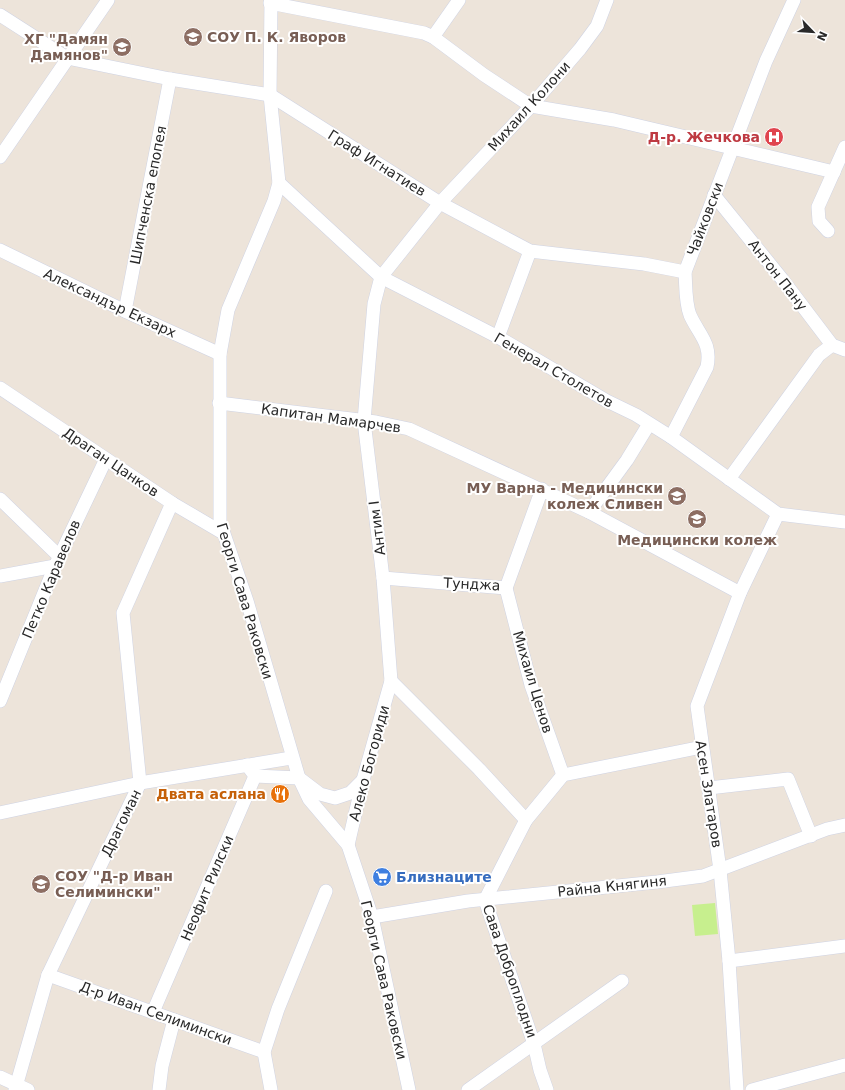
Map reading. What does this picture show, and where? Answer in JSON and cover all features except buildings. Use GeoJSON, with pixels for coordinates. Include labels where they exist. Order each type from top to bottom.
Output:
{"type":"FeatureCollection","features":[{"type":"Feature","properties":{"kind":"street"},"geometry":{"type":"LineString","coordinates":[[0,158],[66,58],[108,0]]}},
{"type":"Feature","properties":{"kind":"street"},"geometry":{"type":"LineString","coordinates":[[433,37],[459,0]]}},
{"type":"Feature","properties":{"kind":"street","name":"Михаил Колони"},"geometry":{"type":"LineString","coordinates":[[440,203],[531,106],[580,49],[596,26],[607,0]]}},
{"type":"Feature","properties":{"kind":"street","name":"Чайковски"},"geometry":{"type":"LineString","coordinates":[[671,437],[707,367],[709,357],[708,346],[690,315],[687,300],[685,272],[766,61],[794,0]]}},
{"type":"Feature","properties":{"kind":"street"},"geometry":{"type":"LineString","coordinates":[[271,2],[424,33],[433,37],[484,75],[531,106],[614,120],[834,172]]}},
{"type":"Feature","properties":{"kind":"street","name":"Георги Сава Раковски"},"geometry":{"type":"LineString","coordinates":[[271,2],[270,95],[279,183],[274,201],[228,310],[220,354],[219,513],[223,533],[246,601],[291,758],[299,778],[310,798],[348,845],[372,917],[408,1090]]}},
{"type":"Feature","properties":{"kind":"street"},"geometry":{"type":"LineString","coordinates":[[0,15],[66,58]]}},
{"type":"Feature","properties":{"kind":"street","name":"Граф Игнатиев"},"geometry":{"type":"LineString","coordinates":[[66,58],[170,79],[270,95],[440,203],[530,251],[644,264],[685,272]]}},
{"type":"Feature","properties":{"kind":"street","name":"Шипченска епопея"},"geometry":{"type":"LineString","coordinates":[[125,311],[170,79]]}},
{"type":"Feature","properties":{"kind":"street"},"geometry":{"type":"LineString","coordinates":[[828,231],[819,221],[818,207],[845,147]]}},
{"type":"Feature","properties":{"kind":"street","name":"Генерал Столетов"},"geometry":{"type":"LineString","coordinates":[[279,183],[381,277],[498,337],[671,437],[778,514],[845,522]]}},
{"type":"Feature","properties":{"kind":"street","name":"Антон Пану"},"geometry":{"type":"LineString","coordinates":[[714,195],[782,279],[832,345]]}},
{"type":"Feature","properties":{"kind":"street","name":"Антим I"},"geometry":{"type":"LineString","coordinates":[[391,681],[383,578],[364,421],[374,304],[381,277],[440,203]]}},
{"type":"Feature","properties":{"kind":"street","name":"Александър Екзарх"},"geometry":{"type":"LineString","coordinates":[[0,250],[125,311],[220,354]]}},
{"type":"Feature","properties":{"kind":"street"},"geometry":{"type":"LineString","coordinates":[[498,337],[530,251]]}},
{"type":"Feature","properties":{"kind":"street"},"geometry":{"type":"LineString","coordinates":[[729,479],[819,355],[832,345],[845,350]]}},
{"type":"Feature","properties":{"kind":"street","name":"Драган Цанков"},"geometry":{"type":"LineString","coordinates":[[0,388],[172,503],[223,533]]}},
{"type":"Feature","properties":{"kind":"street","name":"Капитан Мамарчев"},"geometry":{"type":"LineString","coordinates":[[219,403],[376,422],[409,429],[542,489],[589,512],[740,593]]}},
{"type":"Feature","properties":{"kind":"street"},"geometry":{"type":"LineString","coordinates":[[589,512],[627,460],[649,424]]}},
{"type":"Feature","properties":{"kind":"street","name":"Петко Каравелов"},"geometry":{"type":"LineString","coordinates":[[0,701],[57,561],[106,458]]}},
{"type":"Feature","properties":{"kind":"street","name":"Тунджа"},"geometry":{"type":"LineString","coordinates":[[383,578],[506,588],[542,489]]}},
{"type":"Feature","properties":{"kind":"street"},"geometry":{"type":"LineString","coordinates":[[0,499],[57,561],[0,576]]}},
{"type":"Feature","properties":{"kind":"street","name":"Драгоман"},"geometry":{"type":"LineString","coordinates":[[20,1088],[48,975],[140,783],[123,613],[172,503]]}},
{"type":"Feature","properties":{"kind":"street","name":"Асен Златаров"},"geometry":{"type":"LineString","coordinates":[[737,1090],[729,961],[720,870],[697,706],[740,593],[778,514]]}},
{"type":"Feature","properties":{"kind":"street","name":"Михаил Ценов"},"geometry":{"type":"LineString","coordinates":[[506,588],[531,685],[563,775]]}},
{"type":"Feature","properties":{"kind":"street"},"geometry":{"type":"LineString","coordinates":[[391,681],[479,769],[526,820]]}},
{"type":"Feature","properties":{"kind":"street","name":"Алеко Богориди"},"geometry":{"type":"LineString","coordinates":[[348,845],[363,780],[391,681]]}},
{"type":"Feature","properties":{"kind":"street"},"geometry":{"type":"LineString","coordinates":[[563,775],[702,747]]}},
{"type":"Feature","properties":{"kind":"street"},"geometry":{"type":"LineString","coordinates":[[0,813],[140,783],[251,771],[291,758]]}},
{"type":"Feature","properties":{"kind":"street"},"geometry":{"type":"LineString","coordinates":[[251,771],[299,778],[320,794],[335,798],[350,794],[363,780]]}},
{"type":"Feature","properties":{"kind":"street","name":"Неофит Рилски"},"geometry":{"type":"LineString","coordinates":[[153,1012],[251,771]]}},
{"type":"Feature","properties":{"kind":"street","name":"Сава Доброплодни"},"geometry":{"type":"LineString","coordinates":[[547,1090],[540,1070],[534,1044],[485,900],[526,820],[563,775]]}},
{"type":"Feature","properties":{"kind":"street"},"geometry":{"type":"LineString","coordinates":[[709,788],[788,778],[811,836]]}},
{"type":"Feature","properties":{"kind":"street","name":"Райна Княгиня"},"geometry":{"type":"LineString","coordinates":[[372,917],[485,900],[703,876],[827,829],[845,825]]}},
{"type":"Feature","properties":{"kind":"street"},"geometry":{"type":"LineString","coordinates":[[271,1090],[264,1052],[278,1009],[326,891]]}},
{"type":"Feature","properties":{"kind":"street"},"geometry":{"type":"LineString","coordinates":[[729,961],[845,946]]}},
{"type":"Feature","properties":{"kind":"street","name":"Д-р Иван Селимински"},"geometry":{"type":"LineString","coordinates":[[48,975],[264,1052]]}},
{"type":"Feature","properties":{"kind":"street"},"geometry":{"type":"LineString","coordinates":[[468,1090],[622,981]]}},
{"type":"Feature","properties":{"kind":"street"},"geometry":{"type":"LineString","coordinates":[[159,1090],[162,1066],[174,1020]]}},
{"type":"Feature","properties":{"kind":"street"},"geometry":{"type":"LineString","coordinates":[[752,1090],[845,1065]]}},
{"type":"Feature","properties":{"kind":"street"},"geometry":{"type":"LineString","coordinates":[[0,1077],[20,1088]]}},
{"type":"Feature","properties":{"kind":"green space"},"geometry":{"type":"Polygon","coordinates":[[[715,903],[718,934],[695,936],[692,905],[715,903]]]}},
{"type":"Feature","properties":{"kind":"place","name":"СОУ П. К. Яворов"},"geometry":{"type":"Point","coordinates":[193,37]}},
{"type":"Feature","properties":{"kind":"place","name":"ХГ \"Дамян Дамянов\""},"geometry":{"type":"Point","coordinates":[122,47]}},
{"type":"Feature","properties":{"kind":"place","name":"Д-р. Жечкова"},"geometry":{"type":"Point","coordinates":[774,137]}},
{"type":"Feature","properties":{"kind":"place","name":"МУ Варна - Медицински колеж Сливен"},"geometry":{"type":"Point","coordinates":[677,496]}},
{"type":"Feature","properties":{"kind":"place","name":"Медицински колеж"},"geometry":{"type":"Point","coordinates":[697,519]}},
{"type":"Feature","properties":{"kind":"place","name":"Двата аслана"},"geometry":{"type":"Point","coordinates":[280,794]}},
{"type":"Feature","properties":{"kind":"place","name":"Близнаците"},"geometry":{"type":"Point","coordinates":[382,877]}},
{"type":"Feature","properties":{"kind":"place","name":"СОУ \"Д-р Иван Селимински\""},"geometry":{"type":"Point","coordinates":[41,884]}}]}
